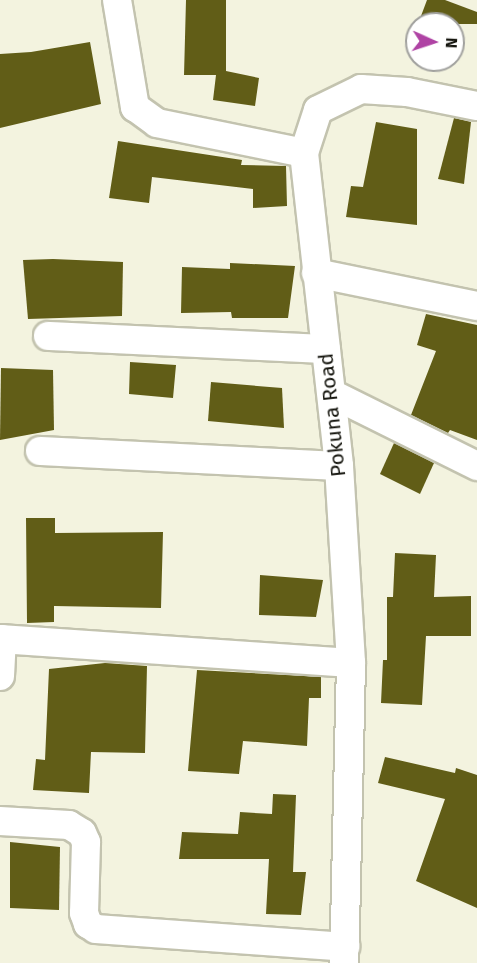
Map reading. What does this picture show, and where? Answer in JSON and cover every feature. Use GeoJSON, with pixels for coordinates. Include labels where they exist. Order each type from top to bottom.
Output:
{"type":"FeatureCollection","features":[{"type":"Feature","properties":{"kind":"street"},"geometry":{"type":"LineString","coordinates":[[117,0],[135,107],[157,123],[304,153],[318,110],[361,89],[407,92],[477,106]]}},
{"type":"Feature","properties":{"kind":"street","name":"Pokuna Road"},"geometry":{"type":"LineString","coordinates":[[304,153],[339,466],[351,663],[344,955]]}},
{"type":"Feature","properties":{"kind":"street"},"geometry":{"type":"LineString","coordinates":[[316,273],[477,306]]}},
{"type":"Feature","properties":{"kind":"street"},"geometry":{"type":"LineString","coordinates":[[48,336],[326,349]]}},
{"type":"Feature","properties":{"kind":"street"},"geometry":{"type":"LineString","coordinates":[[332,394],[477,466]]}},
{"type":"Feature","properties":{"kind":"street"},"geometry":{"type":"LineString","coordinates":[[40,452],[339,466]]}},
{"type":"Feature","properties":{"kind":"street"},"geometry":{"type":"LineString","coordinates":[[0,676],[1,639],[351,663]]}},
{"type":"Feature","properties":{"kind":"street"},"geometry":{"type":"LineString","coordinates":[[0,821],[69,825],[82,833],[86,842],[84,914],[88,924],[96,929],[344,955]]}},
{"type":"Feature","properties":{"kind":"building"},"geometry":{"type":"Polygon","coordinates":[[[186,0],[226,0],[226,71],[259,78],[255,106],[213,100],[216,75],[184,75],[186,0]]]}},
{"type":"Feature","properties":{"kind":"building"},"geometry":{"type":"Polygon","coordinates":[[[427,0],[445,0],[477,12],[477,24],[465,24],[465,12],[422,12],[427,0]]]}},
{"type":"Feature","properties":{"kind":"building"},"geometry":{"type":"Polygon","coordinates":[[[90,42],[101,104],[0,128],[0,54],[31,52],[90,42]]]}},
{"type":"Feature","properties":{"kind":"building"},"geometry":{"type":"Polygon","coordinates":[[[454,118],[471,122],[464,184],[438,179],[454,118]]]}},
{"type":"Feature","properties":{"kind":"building"},"geometry":{"type":"Polygon","coordinates":[[[376,122],[417,129],[417,225],[346,217],[351,186],[363,187],[376,122]]]}},
{"type":"Feature","properties":{"kind":"building"},"geometry":{"type":"Polygon","coordinates":[[[118,141],[242,160],[241,165],[286,166],[287,206],[253,208],[253,189],[152,177],[149,203],[109,198],[118,141]]]}},
{"type":"Feature","properties":{"kind":"building"},"geometry":{"type":"Polygon","coordinates":[[[23,260],[123,262],[122,316],[28,319],[23,260]]]}},
{"type":"Feature","properties":{"kind":"building"},"geometry":{"type":"Polygon","coordinates":[[[230,263],[295,266],[288,318],[232,318],[231,312],[181,313],[182,267],[230,269],[230,263]]]}},
{"type":"Feature","properties":{"kind":"building"},"geometry":{"type":"Polygon","coordinates":[[[426,314],[477,325],[477,440],[450,430],[448,433],[411,415],[436,351],[417,345],[426,314]]]}},
{"type":"Feature","properties":{"kind":"building"},"geometry":{"type":"Polygon","coordinates":[[[130,362],[176,365],[173,398],[129,394],[130,362]]]}},
{"type":"Feature","properties":{"kind":"building"},"geometry":{"type":"Polygon","coordinates":[[[1,368],[53,370],[54,430],[0,440],[1,368]]]}},
{"type":"Feature","properties":{"kind":"building"},"geometry":{"type":"Polygon","coordinates":[[[211,382],[282,388],[284,428],[208,421],[211,382]]]}},
{"type":"Feature","properties":{"kind":"building"},"geometry":{"type":"Polygon","coordinates":[[[394,443],[434,463],[420,494],[380,474],[394,443]]]}},
{"type":"Feature","properties":{"kind":"building"},"geometry":{"type":"Polygon","coordinates":[[[26,518],[55,518],[55,533],[163,532],[161,608],[54,606],[54,622],[27,623],[26,518]]]}},
{"type":"Feature","properties":{"kind":"building"},"geometry":{"type":"Polygon","coordinates":[[[395,553],[436,555],[434,597],[471,596],[471,636],[426,636],[422,705],[381,703],[383,660],[387,660],[387,597],[393,597],[395,553]]]}},
{"type":"Feature","properties":{"kind":"building"},"geometry":{"type":"Polygon","coordinates":[[[260,575],[323,580],[316,617],[259,615],[260,575]]]}},
{"type":"Feature","properties":{"kind":"building"},"geometry":{"type":"Polygon","coordinates":[[[105,663],[147,666],[145,753],[91,752],[89,793],[33,790],[36,759],[45,760],[49,669],[105,663]]]}},
{"type":"Feature","properties":{"kind":"building"},"geometry":{"type":"Polygon","coordinates":[[[197,670],[321,677],[321,698],[309,698],[307,746],[243,741],[239,774],[188,771],[197,670]]]}},
{"type":"Feature","properties":{"kind":"building"},"geometry":{"type":"Polygon","coordinates":[[[385,757],[455,773],[456,768],[477,775],[477,908],[416,881],[445,799],[378,783],[385,757]]]}},
{"type":"Feature","properties":{"kind":"building"},"geometry":{"type":"Polygon","coordinates":[[[273,794],[296,795],[293,872],[306,872],[301,915],[266,914],[269,859],[179,859],[182,832],[238,834],[240,812],[272,814],[273,794]]]}},
{"type":"Feature","properties":{"kind":"building"},"geometry":{"type":"Polygon","coordinates":[[[10,842],[60,847],[59,910],[10,908],[10,842]]]}}]}
